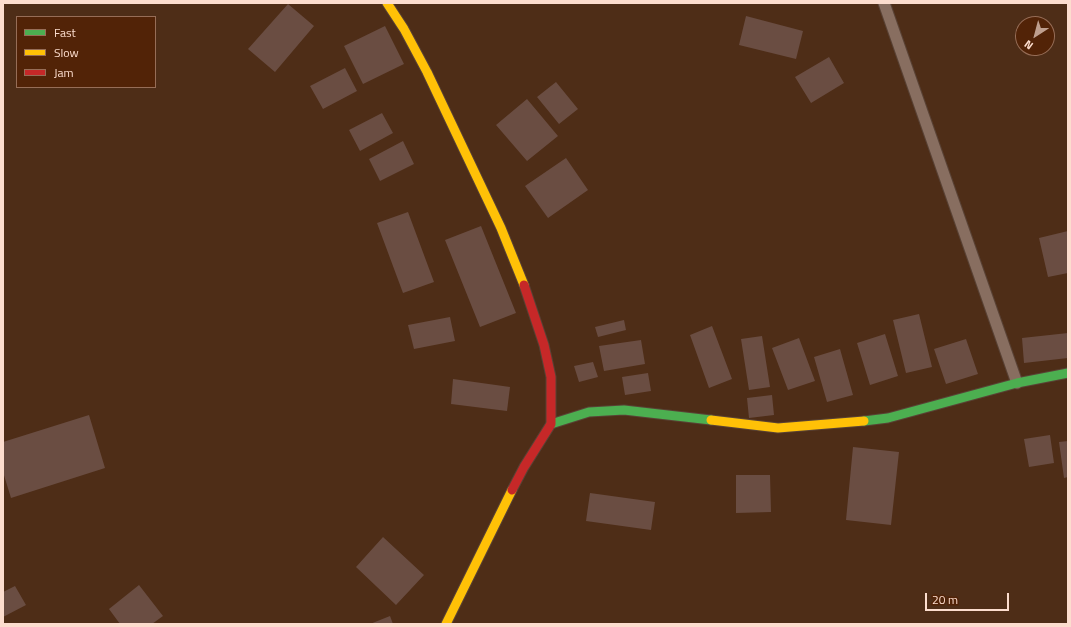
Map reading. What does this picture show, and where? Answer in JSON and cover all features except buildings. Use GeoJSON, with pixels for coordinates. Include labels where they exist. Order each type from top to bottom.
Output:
{"type":"FeatureCollection","features":[{"type":"Feature","properties":{"kind":"street"},"geometry":{"type":"LineString","coordinates":[[387,3],[407,35],[466,152],[501,228],[528,296],[544,346],[550,377],[551,424],[524,467],[446,624]]}},
{"type":"Feature","properties":{"kind":"street"},"geometry":{"type":"LineString","coordinates":[[551,424],[589,412],[624,410],[778,428],[828,425],[888,418],[1016,384],[1068,373]]}},
{"type":"Feature","properties":{"kind":"lane"},"geometry":{"type":"LineString","coordinates":[[884,3],[1016,384]]}},
{"type":"Feature","properties":{"kind":"traffic: fast"},"geometry":{"type":"LineString","coordinates":[[864,421],[888,418],[1017,383],[1068,373]]}},
{"type":"Feature","properties":{"kind":"traffic: fast"},"geometry":{"type":"LineString","coordinates":[[551,424],[589,412],[624,410],[711,420]]}},
{"type":"Feature","properties":{"kind":"traffic: slow"},"geometry":{"type":"LineString","coordinates":[[387,3],[404,29],[427,72],[501,228],[524,285]]}},
{"type":"Feature","properties":{"kind":"traffic: slow"},"geometry":{"type":"LineString","coordinates":[[711,420],[778,428],[864,421]]}},
{"type":"Feature","properties":{"kind":"traffic: slow"},"geometry":{"type":"LineString","coordinates":[[446,624],[512,490]]}},
{"type":"Feature","properties":{"kind":"traffic: jam"},"geometry":{"type":"LineString","coordinates":[[512,490],[524,467],[551,424],[551,377],[544,345],[524,285]]}}]}
